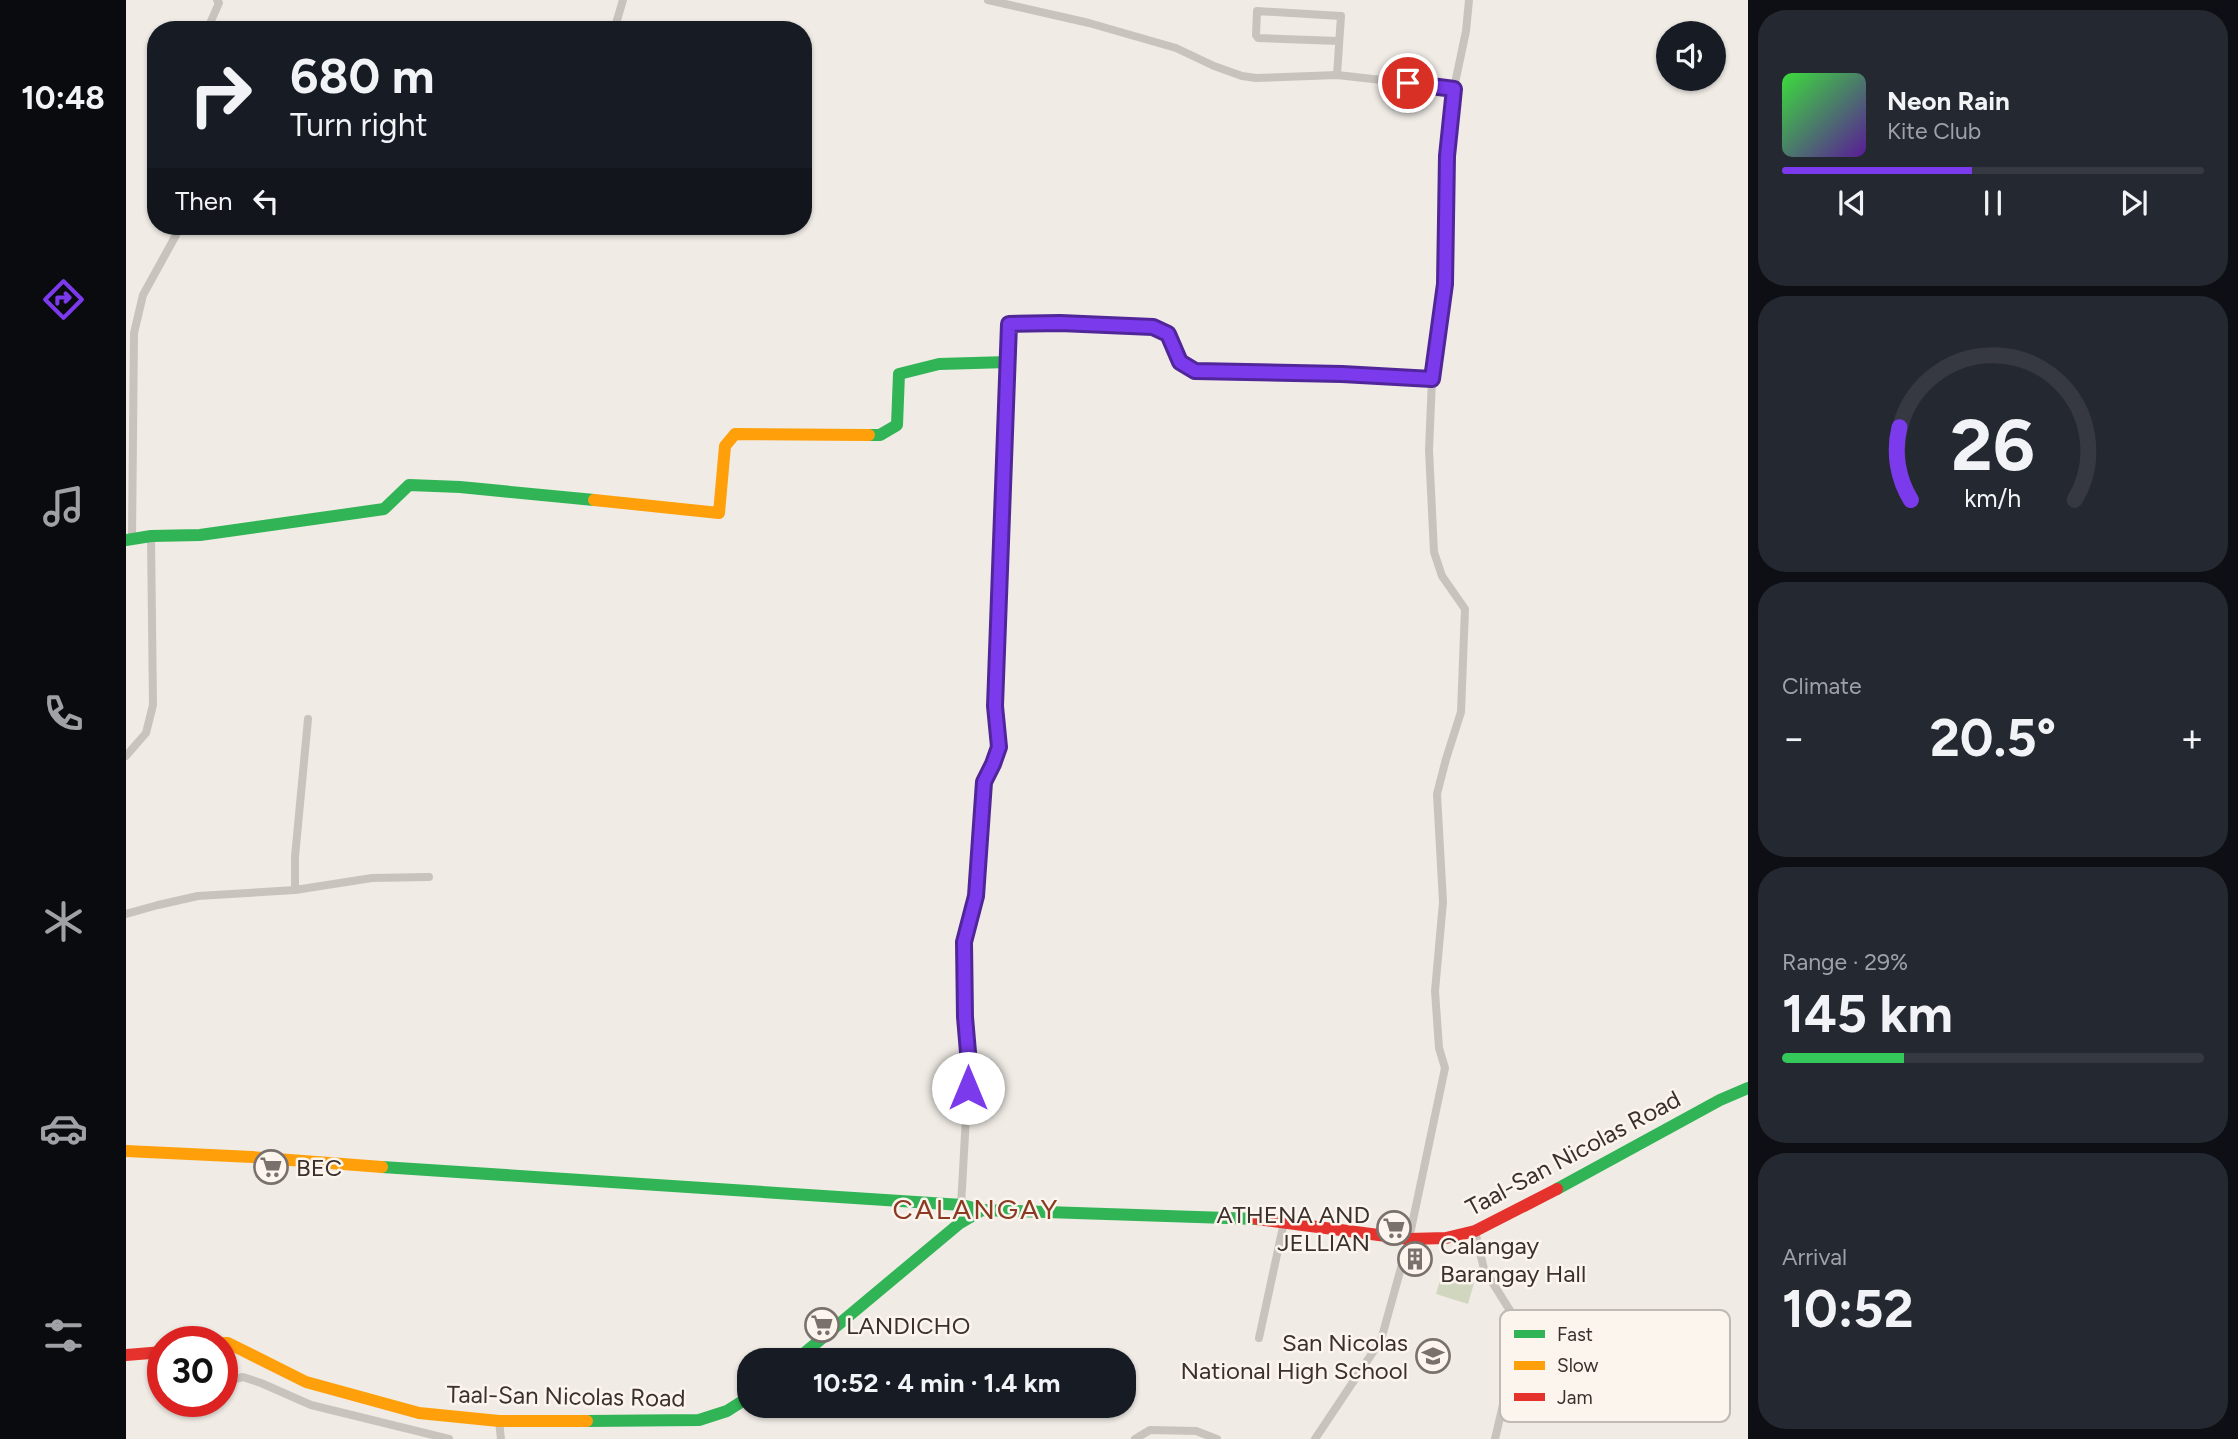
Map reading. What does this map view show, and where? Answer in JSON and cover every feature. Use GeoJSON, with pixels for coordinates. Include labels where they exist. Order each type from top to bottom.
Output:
{"type":"FeatureCollection","features":[{"type":"Feature","properties":{"kind":"street"},"geometry":{"type":"LineString","coordinates":[[211,21],[219,3],[217,0]]}},
{"type":"Feature","properties":{"kind":"street"},"geometry":{"type":"LineString","coordinates":[[616,21],[622,0]]}},
{"type":"Feature","properties":{"kind":"street"},"geometry":{"type":"LineString","coordinates":[[988,0],[1089,23],[1176,48],[1242,76],[1256,78],[1337,75],[1454,89]]}},
{"type":"Feature","properties":{"kind":"street"},"geometry":{"type":"LineString","coordinates":[[1315,1439],[1381,1340],[1409,1239],[1444,1068],[1439,1048],[1435,991],[1443,902],[1437,794],[1461,712],[1465,609],[1442,576],[1434,552],[1429,450],[1432,379],[1445,284],[1447,156],[1454,89],[1466,31],[1469,0]]}},
{"type":"Feature","properties":{"kind":"street"},"geometry":{"type":"LineString","coordinates":[[1337,75],[1341,16],[1258,11],[1258,38],[1339,41]]}},
{"type":"Feature","properties":{"kind":"street"},"geometry":{"type":"LineString","coordinates":[[176,235],[143,295],[134,332],[129,539],[200,535],[384,509],[409,485],[460,487],[719,513],[725,446],[735,435],[880,435],[897,425],[899,374],[910,369],[945,364],[1008,362]]}},
{"type":"Feature","properties":{"kind":"street"},"geometry":{"type":"LineString","coordinates":[[960,1223],[969,1064],[965,1025],[964,942],[976,896],[984,782],[999,747],[995,706],[1009,324],[1073,323],[1153,327],[1168,334],[1180,362],[1195,371],[1432,379]]}},
{"type":"Feature","properties":{"kind":"street"},"geometry":{"type":"LineString","coordinates":[[126,756],[146,733],[153,705],[151,536]]}},
{"type":"Feature","properties":{"kind":"street"},"geometry":{"type":"LineString","coordinates":[[295,890],[295,857],[307,719]]}},
{"type":"Feature","properties":{"kind":"street"},"geometry":{"type":"LineString","coordinates":[[126,914],[198,897],[295,890],[372,878],[429,877]]}},
{"type":"Feature","properties":{"kind":"street","name":"Taal-San Nicolas Road"},"geometry":{"type":"LineString","coordinates":[[126,1151],[962,1205],[982,1210],[1247,1218],[1409,1239],[1446,1238],[1475,1231],[1604,1165],[1720,1100],[1748,1088]]}},
{"type":"Feature","properties":{"kind":"street"},"geometry":{"type":"LineString","coordinates":[[810,1348],[960,1223],[982,1210]]}},
{"type":"Feature","properties":{"kind":"street"},"geometry":{"type":"LineString","coordinates":[[1259,1338],[1284,1222]]}},
{"type":"Feature","properties":{"kind":"street"},"geometry":{"type":"LineString","coordinates":[[1475,1231],[1484,1269],[1510,1310]]}},
{"type":"Feature","properties":{"kind":"street","name":"Taal-San Nicolas Road"},"geometry":{"type":"LineString","coordinates":[[238,1348],[306,1382],[419,1413],[499,1420],[699,1420],[727,1411],[737,1405]]}},
{"type":"Feature","properties":{"kind":"street"},"geometry":{"type":"LineString","coordinates":[[126,1355],[147,1353]]}},
{"type":"Feature","properties":{"kind":"street"},"geometry":{"type":"LineString","coordinates":[[238,1378],[243,1377],[261,1383],[311,1405],[449,1439]]}},
{"type":"Feature","properties":{"kind":"street"},"geometry":{"type":"LineString","coordinates":[[1495,1439],[1500,1418]]}},
{"type":"Feature","properties":{"kind":"street"},"geometry":{"type":"LineString","coordinates":[[499,1420],[501,1439]]}},
{"type":"Feature","properties":{"kind":"street"},"geometry":{"type":"LineString","coordinates":[[1135,1439],[1150,1430],[1196,1431],[1217,1439]]}},
{"type":"Feature","properties":{"kind":"green space"},"geometry":{"type":"Polygon","coordinates":[[[1442,1274],[1474,1283],[1468,1304],[1436,1294],[1442,1274]]]}},
{"type":"Feature","properties":{"kind":"traffic: fast"},"geometry":{"type":"LineString","coordinates":[[869,435],[880,435],[897,425],[899,374],[939,364],[1008,362],[1009,324],[1060,322],[1153,327],[1168,334],[1180,362],[1195,371],[1432,379]]}},
{"type":"Feature","properties":{"kind":"traffic: fast"},"geometry":{"type":"LineString","coordinates":[[126,540],[151,536],[200,535],[384,509],[409,485],[460,487],[594,500]]}},
{"type":"Feature","properties":{"kind":"traffic: fast"},"geometry":{"type":"LineString","coordinates":[[1557,1189],[1720,1100],[1748,1088]]}},
{"type":"Feature","properties":{"kind":"traffic: fast"},"geometry":{"type":"LineString","coordinates":[[382,1167],[962,1205],[982,1210]]}},
{"type":"Feature","properties":{"kind":"traffic: fast"},"geometry":{"type":"LineString","coordinates":[[810,1348],[960,1223],[982,1210],[1257,1219]]}},
{"type":"Feature","properties":{"kind":"traffic: fast"},"geometry":{"type":"LineString","coordinates":[[587,1421],[699,1420],[727,1411],[737,1405]]}},
{"type":"Feature","properties":{"kind":"traffic: slow"},"geometry":{"type":"LineString","coordinates":[[594,500],[719,513],[725,446],[735,434],[869,435]]}},
{"type":"Feature","properties":{"kind":"traffic: slow"},"geometry":{"type":"LineString","coordinates":[[126,1151],[382,1167]]}},
{"type":"Feature","properties":{"kind":"traffic: slow"},"geometry":{"type":"LineString","coordinates":[[238,1348],[306,1382],[419,1413],[499,1421],[587,1421]]}},
{"type":"Feature","properties":{"kind":"traffic: jam"},"geometry":{"type":"LineString","coordinates":[[1257,1219],[1409,1239],[1446,1238],[1475,1231],[1557,1189]]}},
{"type":"Feature","properties":{"kind":"traffic: jam"},"geometry":{"type":"LineString","coordinates":[[126,1355],[147,1353]]}},
{"type":"Feature","properties":{"kind":"place","name":"BEC"},"geometry":{"type":"Point","coordinates":[271,1167]}},
{"type":"Feature","properties":{"kind":"place","name":"ATHENA AND JELLIAN"},"geometry":{"type":"Point","coordinates":[1394,1228]}},
{"type":"Feature","properties":{"kind":"place","name":"Calangay Barangay Hall"},"geometry":{"type":"Point","coordinates":[1415,1259]}},
{"type":"Feature","properties":{"kind":"place","name":"LANDICHO"},"geometry":{"type":"Point","coordinates":[822,1325]}},
{"type":"Feature","properties":{"kind":"place","name":"San Nicolas National High School"},"geometry":{"type":"Point","coordinates":[1433,1356]}},
{"type":"Feature","properties":{"kind":"district","name":"CALANGAY"},"geometry":{"type":"Point","coordinates":[976,1209]}},
{"type":"Feature","properties":{"kind":"route"},"geometry":{"type":"LineString","coordinates":[[968,1088],[964,942],[976,896],[984,782],[999,747],[995,706],[1009,324],[1153,327],[1168,334],[1180,362],[1195,371],[1432,379],[1445,284],[1447,156],[1454,89],[1408,83]]}}]}
